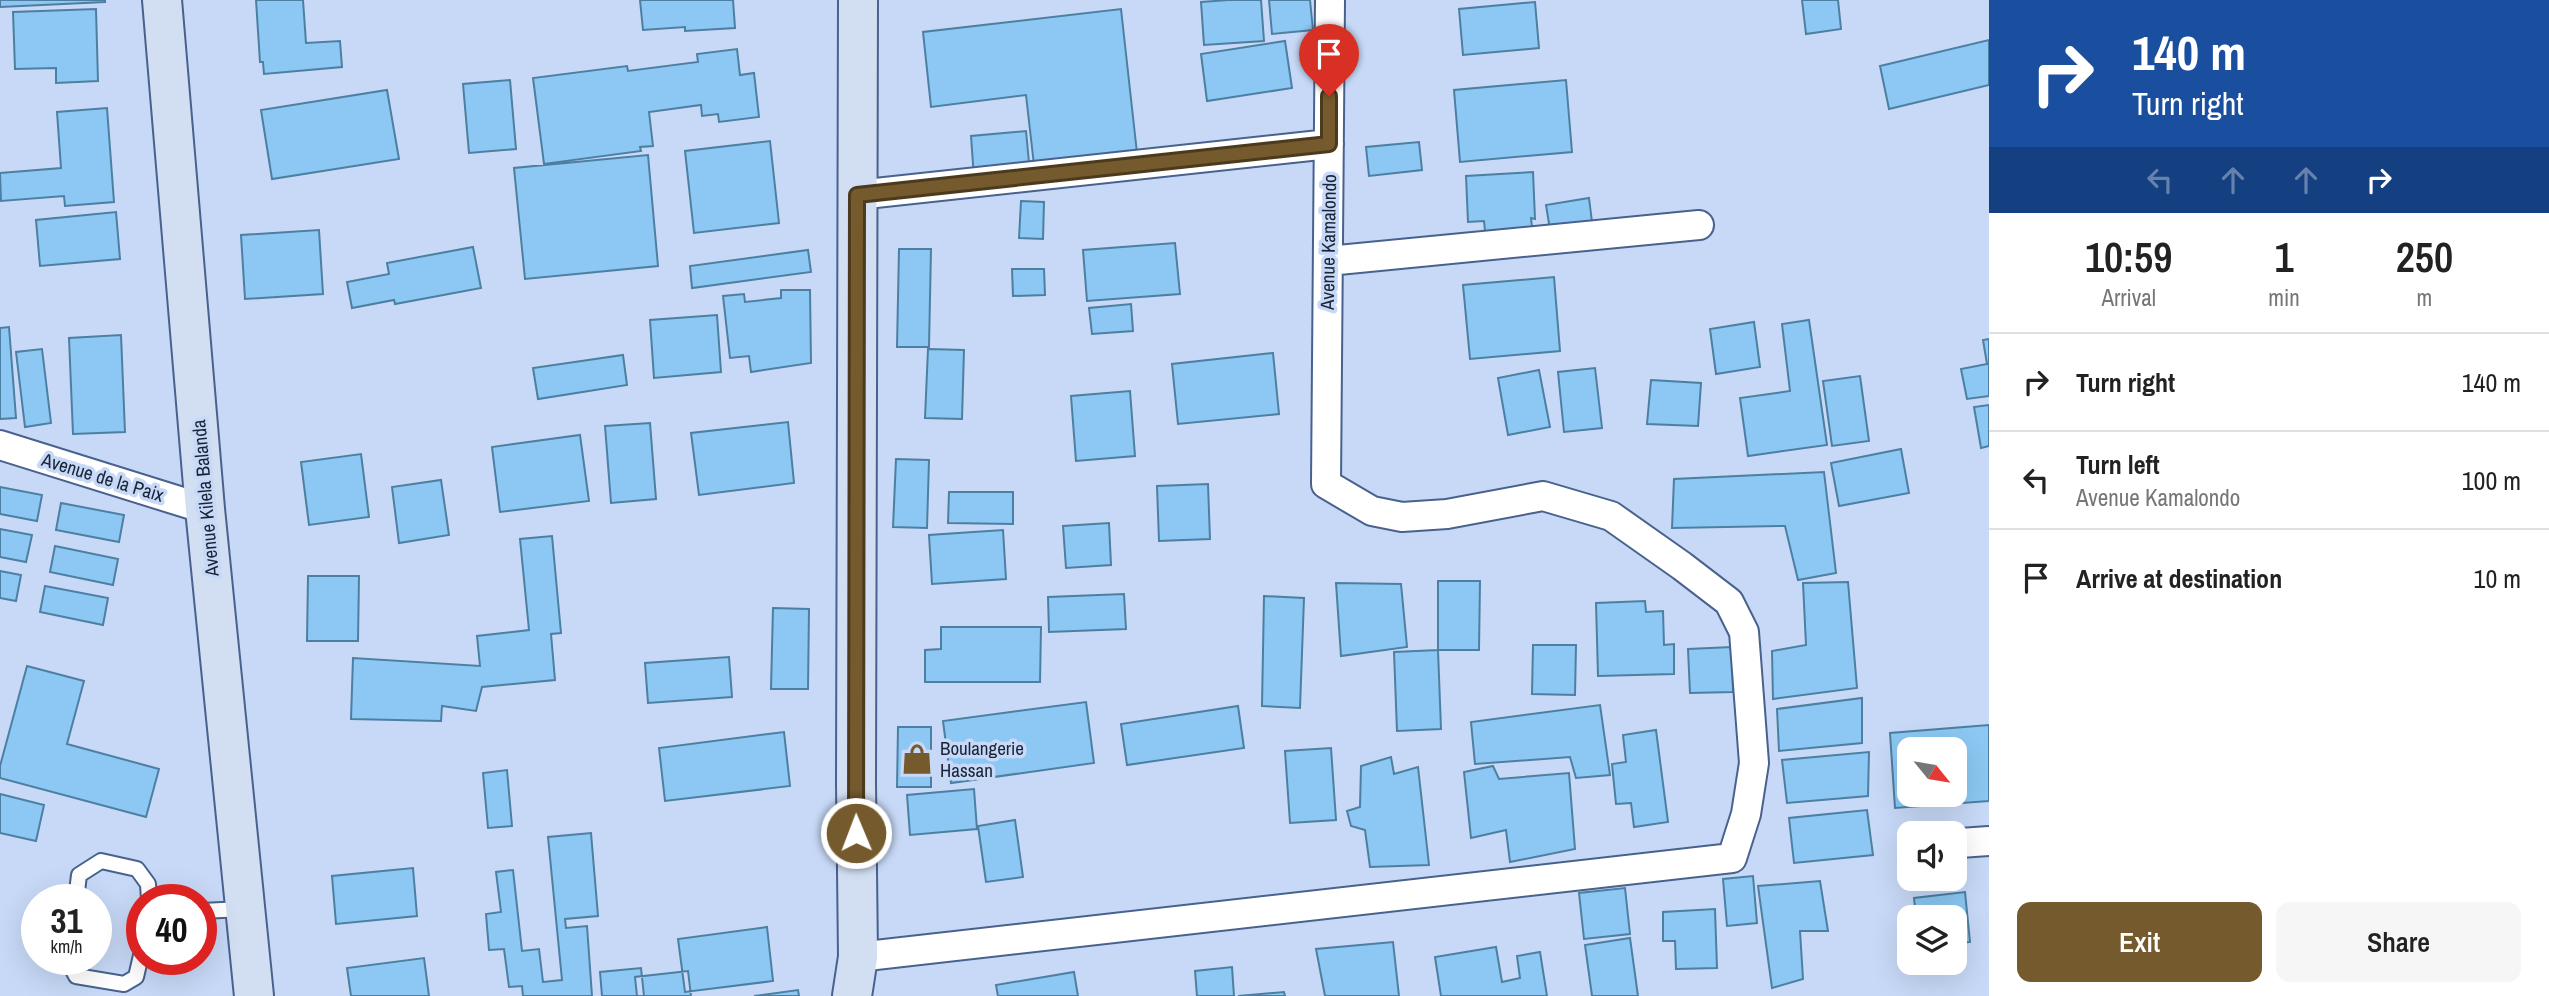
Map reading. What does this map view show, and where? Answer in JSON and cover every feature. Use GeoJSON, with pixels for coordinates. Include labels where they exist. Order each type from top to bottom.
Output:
{"type":"FeatureCollection","features":[{"type":"Feature","properties":{"kind":"main road","name":"Avenue Kilela Balanda"},"geometry":{"type":"LineString","coordinates":[[162,0],[205,509],[254,996]]}},
{"type":"Feature","properties":{"kind":"main road"},"geometry":{"type":"LineString","coordinates":[[852,996],[858,957],[858,0]]}},
{"type":"Feature","properties":{"kind":"street","name":"Avenue Kamalondo"},"geometry":{"type":"LineString","coordinates":[[858,957],[1732,858],[1746,814],[1754,763],[1744,632],[1729,602],[1611,516],[1543,496],[1447,514],[1402,517],[1372,511],[1326,484],[1330,0]]}},
{"type":"Feature","properties":{"kind":"street"},"geometry":{"type":"LineString","coordinates":[[857,195],[1329,144]]}},
{"type":"Feature","properties":{"kind":"street"},"geometry":{"type":"LineString","coordinates":[[1328,261],[1699,225]]}},
{"type":"Feature","properties":{"kind":"street","name":"Avenue de la Paix"},"geometry":{"type":"LineString","coordinates":[[0,445],[205,509]]}},
{"type":"Feature","properties":{"kind":"street"},"geometry":{"type":"LineString","coordinates":[[1967,843],[1989,841]]}},
{"type":"Feature","properties":{"kind":"lane"},"geometry":{"type":"LineString","coordinates":[[78,884],[79,875],[101,862],[137,869],[148,884]]}},
{"type":"Feature","properties":{"kind":"lane"},"geometry":{"type":"LineString","coordinates":[[217,910],[246,909]]}},
{"type":"Feature","properties":{"kind":"lane"},"geometry":{"type":"LineString","coordinates":[[76,975],[124,984],[136,975]]}},
{"type":"Feature","properties":{"kind":"building"},"geometry":{"type":"Polygon","coordinates":[[[0,0],[105,0],[105,2],[0,7],[0,0]]]}},
{"type":"Feature","properties":{"kind":"building"},"geometry":{"type":"Polygon","coordinates":[[[256,0],[303,0],[306,43],[340,41],[342,67],[264,74],[263,62],[260,62],[256,0]]]}},
{"type":"Feature","properties":{"kind":"building"},"geometry":{"type":"Polygon","coordinates":[[[640,0],[733,0],[735,28],[643,30],[640,0]]]}},
{"type":"Feature","properties":{"kind":"building"},"geometry":{"type":"Polygon","coordinates":[[[1261,0],[1264,41],[1204,45],[1201,2],[1261,0]]]}},
{"type":"Feature","properties":{"kind":"building"},"geometry":{"type":"Polygon","coordinates":[[[1269,0],[1310,0],[1313,30],[1272,34],[1269,0]]]}},
{"type":"Feature","properties":{"kind":"building"},"geometry":{"type":"Polygon","coordinates":[[[1802,0],[1838,0],[1841,29],[1806,34],[1802,0]]]}},
{"type":"Feature","properties":{"kind":"building"},"geometry":{"type":"Polygon","coordinates":[[[1535,2],[1539,48],[1463,55],[1459,9],[1535,2]]]}},
{"type":"Feature","properties":{"kind":"building"},"geometry":{"type":"Polygon","coordinates":[[[96,9],[98,81],[56,83],[56,68],[15,69],[13,12],[96,9]]]}},
{"type":"Feature","properties":{"kind":"building"},"geometry":{"type":"Polygon","coordinates":[[[1121,9],[1137,153],[1034,165],[1026,95],[931,107],[923,32],[1121,9]]]}},
{"type":"Feature","properties":{"kind":"building"},"geometry":{"type":"Polygon","coordinates":[[[1989,40],[1989,85],[1889,109],[1880,66],[1989,40]]]}},
{"type":"Feature","properties":{"kind":"building"},"geometry":{"type":"Polygon","coordinates":[[[1285,41],[1292,88],[1207,101],[1201,54],[1285,41]]]}},
{"type":"Feature","properties":{"kind":"building"},"geometry":{"type":"Polygon","coordinates":[[[737,49],[740,75],[754,73],[759,117],[719,122],[718,114],[702,116],[701,105],[649,112],[653,146],[640,147],[641,151],[544,164],[533,78],[627,66],[628,71],[698,62],[697,54],[737,49]]]}},
{"type":"Feature","properties":{"kind":"building"},"geometry":{"type":"Polygon","coordinates":[[[510,80],[516,149],[469,153],[463,84],[510,80]]]}},
{"type":"Feature","properties":{"kind":"building"},"geometry":{"type":"Polygon","coordinates":[[[1566,80],[1572,152],[1460,162],[1454,90],[1566,80]]]}},
{"type":"Feature","properties":{"kind":"building"},"geometry":{"type":"Polygon","coordinates":[[[387,90],[399,159],[272,179],[261,110],[387,90]]]}},
{"type":"Feature","properties":{"kind":"building"},"geometry":{"type":"Polygon","coordinates":[[[107,108],[114,202],[65,206],[64,196],[1,201],[0,173],[61,168],[57,112],[107,108]]]}},
{"type":"Feature","properties":{"kind":"building"},"geometry":{"type":"Polygon","coordinates":[[[1026,131],[1030,173],[974,178],[971,136],[1026,131]]]}},
{"type":"Feature","properties":{"kind":"building"},"geometry":{"type":"Polygon","coordinates":[[[770,141],[779,223],[694,233],[685,151],[770,141]]]}},
{"type":"Feature","properties":{"kind":"building"},"geometry":{"type":"Polygon","coordinates":[[[1419,142],[1422,170],[1369,176],[1366,147],[1419,142]]]}},
{"type":"Feature","properties":{"kind":"building"},"geometry":{"type":"Polygon","coordinates":[[[648,155],[658,266],[525,279],[514,168],[648,155]]]}},
{"type":"Feature","properties":{"kind":"building"},"geometry":{"type":"Polygon","coordinates":[[[1533,172],[1533,236],[1486,241],[1484,221],[1468,222],[1466,176],[1533,172]]]}},
{"type":"Feature","properties":{"kind":"building"},"geometry":{"type":"Polygon","coordinates":[[[1589,198],[1593,230],[1551,236],[1546,205],[1589,198]]]}},
{"type":"Feature","properties":{"kind":"building"},"geometry":{"type":"Polygon","coordinates":[[[1021,201],[1044,202],[1043,239],[1019,238],[1021,201]]]}},
{"type":"Feature","properties":{"kind":"building"},"geometry":{"type":"Polygon","coordinates":[[[116,212],[120,259],[40,266],[36,220],[116,212]]]}},
{"type":"Feature","properties":{"kind":"building"},"geometry":{"type":"Polygon","coordinates":[[[319,230],[323,294],[245,299],[241,235],[319,230]]]}},
{"type":"Feature","properties":{"kind":"building"},"geometry":{"type":"Polygon","coordinates":[[[1175,243],[1180,294],[1087,301],[1083,250],[1175,243]]]}},
{"type":"Feature","properties":{"kind":"building"},"geometry":{"type":"Polygon","coordinates":[[[473,247],[481,288],[395,304],[394,300],[352,308],[347,282],[389,274],[387,263],[473,247]]]}},
{"type":"Feature","properties":{"kind":"building"},"geometry":{"type":"Polygon","coordinates":[[[899,249],[931,249],[929,347],[897,347],[899,249]]]}},
{"type":"Feature","properties":{"kind":"building"},"geometry":{"type":"Polygon","coordinates":[[[808,250],[811,272],[692,288],[690,266],[808,250]]]}},
{"type":"Feature","properties":{"kind":"building"},"geometry":{"type":"Polygon","coordinates":[[[1012,269],[1044,269],[1045,295],[1013,296],[1012,269]]]}},
{"type":"Feature","properties":{"kind":"building"},"geometry":{"type":"Polygon","coordinates":[[[1554,277],[1560,351],[1470,359],[1463,285],[1554,277]]]}},
{"type":"Feature","properties":{"kind":"building"},"geometry":{"type":"Polygon","coordinates":[[[781,290],[810,290],[811,363],[751,372],[749,356],[730,358],[723,296],[744,294],[745,302],[781,298],[781,290]]]}},
{"type":"Feature","properties":{"kind":"building"},"geometry":{"type":"Polygon","coordinates":[[[1131,304],[1133,331],[1092,334],[1089,308],[1131,304]]]}},
{"type":"Feature","properties":{"kind":"building"},"geometry":{"type":"Polygon","coordinates":[[[717,315],[721,372],[654,378],[650,320],[717,315]]]}},
{"type":"Feature","properties":{"kind":"building"},"geometry":{"type":"Polygon","coordinates":[[[1809,320],[1827,445],[1748,456],[1740,398],[1790,391],[1782,324],[1809,320]]]}},
{"type":"Feature","properties":{"kind":"building"},"geometry":{"type":"Polygon","coordinates":[[[1754,322],[1760,367],[1716,374],[1710,329],[1754,322]]]}},
{"type":"Feature","properties":{"kind":"building"},"geometry":{"type":"Polygon","coordinates":[[[9,327],[16,418],[0,419],[0,328],[9,327]]]}},
{"type":"Feature","properties":{"kind":"building"},"geometry":{"type":"Polygon","coordinates":[[[121,335],[125,432],[73,434],[69,338],[121,335]]]}},
{"type":"Feature","properties":{"kind":"building"},"geometry":{"type":"Polygon","coordinates":[[[1989,339],[1989,396],[1967,399],[1961,369],[1987,364],[1983,340],[1989,339]]]}},
{"type":"Feature","properties":{"kind":"building"},"geometry":{"type":"Polygon","coordinates":[[[42,349],[51,423],[25,427],[16,352],[42,349]]]}},
{"type":"Feature","properties":{"kind":"building"},"geometry":{"type":"Polygon","coordinates":[[[928,349],[964,350],[962,419],[925,418],[928,349]]]}},
{"type":"Feature","properties":{"kind":"building"},"geometry":{"type":"Polygon","coordinates":[[[1273,353],[1279,414],[1178,424],[1172,364],[1273,353]]]}},
{"type":"Feature","properties":{"kind":"building"},"geometry":{"type":"Polygon","coordinates":[[[623,355],[627,385],[538,399],[533,368],[623,355]]]}},
{"type":"Feature","properties":{"kind":"building"},"geometry":{"type":"Polygon","coordinates":[[[1595,368],[1602,428],[1564,432],[1558,372],[1595,368]]]}},
{"type":"Feature","properties":{"kind":"building"},"geometry":{"type":"Polygon","coordinates":[[[1539,370],[1550,427],[1508,435],[1498,378],[1539,370]]]}},
{"type":"Feature","properties":{"kind":"building"},"geometry":{"type":"Polygon","coordinates":[[[1860,376],[1869,441],[1832,446],[1823,381],[1860,376]]]}},
{"type":"Feature","properties":{"kind":"building"},"geometry":{"type":"Polygon","coordinates":[[[1651,380],[1701,383],[1698,426],[1647,424],[1651,380]]]}},
{"type":"Feature","properties":{"kind":"building"},"geometry":{"type":"Polygon","coordinates":[[[1130,391],[1135,456],[1076,461],[1071,396],[1130,391]]]}},
{"type":"Feature","properties":{"kind":"building"},"geometry":{"type":"Polygon","coordinates":[[[1989,405],[1989,446],[1981,448],[1974,407],[1989,405]]]}},
{"type":"Feature","properties":{"kind":"building"},"geometry":{"type":"Polygon","coordinates":[[[788,422],[794,483],[699,495],[691,433],[788,422]]]}},
{"type":"Feature","properties":{"kind":"building"},"geometry":{"type":"Polygon","coordinates":[[[650,423],[656,499],[611,503],[605,426],[650,423]]]}},
{"type":"Feature","properties":{"kind":"building"},"geometry":{"type":"Polygon","coordinates":[[[580,435],[589,501],[500,512],[492,447],[580,435]]]}},
{"type":"Feature","properties":{"kind":"building"},"geometry":{"type":"Polygon","coordinates":[[[1901,449],[1909,493],[1839,506],[1831,463],[1901,449]]]}},
{"type":"Feature","properties":{"kind":"building"},"geometry":{"type":"Polygon","coordinates":[[[361,454],[369,517],[309,525],[301,462],[361,454]]]}},
{"type":"Feature","properties":{"kind":"building"},"geometry":{"type":"Polygon","coordinates":[[[896,459],[929,460],[927,528],[893,527],[896,459]]]}},
{"type":"Feature","properties":{"kind":"building"},"geometry":{"type":"Polygon","coordinates":[[[1824,472],[1836,573],[1798,580],[1785,526],[1672,528],[1674,479],[1824,472]]]}},
{"type":"Feature","properties":{"kind":"building"},"geometry":{"type":"Polygon","coordinates":[[[441,480],[449,535],[399,543],[392,487],[441,480]]]}},
{"type":"Feature","properties":{"kind":"building"},"geometry":{"type":"Polygon","coordinates":[[[1208,484],[1210,539],[1159,541],[1157,486],[1208,484]]]}},
{"type":"Feature","properties":{"kind":"building"},"geometry":{"type":"Polygon","coordinates":[[[0,487],[42,495],[37,521],[0,514],[0,487]]]}},
{"type":"Feature","properties":{"kind":"building"},"geometry":{"type":"Polygon","coordinates":[[[949,492],[1013,492],[1013,524],[948,523],[949,492]]]}},
{"type":"Feature","properties":{"kind":"building"},"geometry":{"type":"Polygon","coordinates":[[[61,503],[124,515],[119,542],[56,530],[61,503]]]}},
{"type":"Feature","properties":{"kind":"building"},"geometry":{"type":"Polygon","coordinates":[[[1109,523],[1111,565],[1066,568],[1063,526],[1109,523]]]}},
{"type":"Feature","properties":{"kind":"building"},"geometry":{"type":"Polygon","coordinates":[[[0,529],[32,535],[26,562],[0,557],[0,529]]]}},
{"type":"Feature","properties":{"kind":"building"},"geometry":{"type":"Polygon","coordinates":[[[1003,530],[1006,579],[932,584],[929,535],[1003,530]]]}},
{"type":"Feature","properties":{"kind":"building"},"geometry":{"type":"Polygon","coordinates":[[[552,536],[561,633],[551,634],[555,680],[482,687],[476,711],[442,706],[441,721],[351,719],[353,658],[480,666],[477,636],[529,630],[520,539],[552,536]]]}},
{"type":"Feature","properties":{"kind":"building"},"geometry":{"type":"Polygon","coordinates":[[[55,546],[118,559],[113,585],[50,572],[55,546]]]}},
{"type":"Feature","properties":{"kind":"building"},"geometry":{"type":"Polygon","coordinates":[[[0,571],[21,575],[16,601],[0,598],[0,571]]]}},
{"type":"Feature","properties":{"kind":"building"},"geometry":{"type":"Polygon","coordinates":[[[308,576],[359,576],[358,641],[307,641],[308,576]]]}},
{"type":"Feature","properties":{"kind":"building"},"geometry":{"type":"Polygon","coordinates":[[[1438,581],[1480,581],[1479,650],[1438,650],[1438,581]]]}},
{"type":"Feature","properties":{"kind":"building"},"geometry":{"type":"Polygon","coordinates":[[[1848,582],[1857,688],[1773,699],[1772,651],[1806,645],[1803,583],[1848,582]]]}},
{"type":"Feature","properties":{"kind":"building"},"geometry":{"type":"Polygon","coordinates":[[[1336,583],[1401,584],[1407,647],[1341,656],[1336,583]]]}},
{"type":"Feature","properties":{"kind":"building"},"geometry":{"type":"Polygon","coordinates":[[[45,586],[108,598],[103,625],[40,612],[45,586]]]}},
{"type":"Feature","properties":{"kind":"building"},"geometry":{"type":"Polygon","coordinates":[[[1124,594],[1126,629],[1049,632],[1048,597],[1124,594]]]}},
{"type":"Feature","properties":{"kind":"building"},"geometry":{"type":"Polygon","coordinates":[[[1264,596],[1304,598],[1300,708],[1262,706],[1264,596]]]}},
{"type":"Feature","properties":{"kind":"building"},"geometry":{"type":"Polygon","coordinates":[[[1645,601],[1646,612],[1663,611],[1664,645],[1674,644],[1674,674],[1598,676],[1596,603],[1645,601]]]}},
{"type":"Feature","properties":{"kind":"building"},"geometry":{"type":"Polygon","coordinates":[[[773,608],[809,609],[808,689],[771,689],[773,608]]]}},
{"type":"Feature","properties":{"kind":"building"},"geometry":{"type":"Polygon","coordinates":[[[941,627],[1041,627],[1040,682],[925,682],[925,650],[941,649],[941,627]]]}},
{"type":"Feature","properties":{"kind":"building"},"geometry":{"type":"Polygon","coordinates":[[[1533,645],[1576,645],[1575,695],[1532,694],[1533,645]]]}},
{"type":"Feature","properties":{"kind":"building"},"geometry":{"type":"Polygon","coordinates":[[[1732,647],[1733,692],[1690,693],[1688,649],[1732,647]]]}},
{"type":"Feature","properties":{"kind":"building"},"geometry":{"type":"Polygon","coordinates":[[[1438,650],[1441,729],[1397,731],[1394,652],[1438,650]]]}},
{"type":"Feature","properties":{"kind":"building"},"geometry":{"type":"Polygon","coordinates":[[[729,657],[732,697],[648,703],[645,663],[729,657]]]}},
{"type":"Feature","properties":{"kind":"building"},"geometry":{"type":"Polygon","coordinates":[[[27,666],[84,681],[67,744],[159,769],[146,817],[0,778],[0,766],[27,666]]]}},
{"type":"Feature","properties":{"kind":"building"},"geometry":{"type":"Polygon","coordinates":[[[1862,698],[1862,743],[1779,751],[1777,709],[1862,698]]]}},
{"type":"Feature","properties":{"kind":"building"},"geometry":{"type":"Polygon","coordinates":[[[1086,702],[1094,763],[951,783],[943,721],[1086,702]]]}},
{"type":"Feature","properties":{"kind":"building"},"geometry":{"type":"Polygon","coordinates":[[[1600,705],[1610,775],[1576,778],[1570,757],[1475,764],[1471,722],[1600,705]]]}},
{"type":"Feature","properties":{"kind":"building"},"geometry":{"type":"Polygon","coordinates":[[[1238,706],[1244,748],[1127,765],[1121,724],[1238,706]]]}},
{"type":"Feature","properties":{"kind":"building"},"geometry":{"type":"Polygon","coordinates":[[[1989,725],[1989,801],[1967,803],[1967,737],[1897,737],[1897,807],[1908,807],[1895,808],[1890,733],[1989,725]]]}},
{"type":"Feature","properties":{"kind":"building"},"geometry":{"type":"Polygon","coordinates":[[[898,727],[931,727],[931,787],[897,787],[898,727]]]}},
{"type":"Feature","properties":{"kind":"building"},"geometry":{"type":"Polygon","coordinates":[[[1656,730],[1668,822],[1634,827],[1631,803],[1616,804],[1612,764],[1626,762],[1623,735],[1656,730]]]}},
{"type":"Feature","properties":{"kind":"building"},"geometry":{"type":"Polygon","coordinates":[[[784,732],[790,786],[665,801],[659,748],[784,732]]]}},
{"type":"Feature","properties":{"kind":"building"},"geometry":{"type":"Polygon","coordinates":[[[1331,748],[1336,820],[1290,823],[1285,751],[1331,748]]]}},
{"type":"Feature","properties":{"kind":"building"},"geometry":{"type":"Polygon","coordinates":[[[1869,752],[1868,796],[1787,803],[1782,760],[1869,752]]]}},
{"type":"Feature","properties":{"kind":"building"},"geometry":{"type":"Polygon","coordinates":[[[1391,757],[1394,774],[1418,767],[1429,865],[1370,867],[1365,830],[1351,826],[1347,811],[1360,807],[1361,766],[1391,757]]]}},
{"type":"Feature","properties":{"kind":"building"},"geometry":{"type":"Polygon","coordinates":[[[1493,766],[1499,779],[1569,773],[1575,849],[1510,862],[1506,830],[1471,838],[1464,772],[1493,766]]]}},
{"type":"Feature","properties":{"kind":"building"},"geometry":{"type":"Polygon","coordinates":[[[507,770],[512,826],[488,828],[483,773],[507,770]]]}},
{"type":"Feature","properties":{"kind":"building"},"geometry":{"type":"Polygon","coordinates":[[[974,789],[977,829],[910,835],[907,795],[974,789]]]}},
{"type":"Feature","properties":{"kind":"building"},"geometry":{"type":"Polygon","coordinates":[[[0,794],[44,805],[36,841],[0,833],[0,794]]]}},
{"type":"Feature","properties":{"kind":"building"},"geometry":{"type":"Polygon","coordinates":[[[1867,810],[1873,855],[1794,863],[1789,818],[1867,810]]]}},
{"type":"Feature","properties":{"kind":"building"},"geometry":{"type":"Polygon","coordinates":[[[1015,820],[1023,877],[986,882],[978,826],[1015,820]]]}},
{"type":"Feature","properties":{"kind":"building"},"geometry":{"type":"Polygon","coordinates":[[[591,833],[598,916],[565,919],[566,928],[587,926],[592,996],[523,996],[522,986],[509,987],[504,949],[489,950],[486,914],[501,912],[496,872],[513,870],[522,951],[539,949],[543,982],[562,980],[548,837],[591,833]]]}},
{"type":"Feature","properties":{"kind":"building"},"geometry":{"type":"Polygon","coordinates":[[[413,868],[417,916],[336,924],[332,876],[413,868]]]}},
{"type":"Feature","properties":{"kind":"building"},"geometry":{"type":"Polygon","coordinates":[[[1753,876],[1757,923],[1727,926],[1723,879],[1753,876]]]}},
{"type":"Feature","properties":{"kind":"building"},"geometry":{"type":"Polygon","coordinates":[[[1820,881],[1828,931],[1800,931],[1803,979],[1772,988],[1758,886],[1820,881]]]}},
{"type":"Feature","properties":{"kind":"building"},"geometry":{"type":"Polygon","coordinates":[[[1625,888],[1630,934],[1584,939],[1579,893],[1625,888]]]}},
{"type":"Feature","properties":{"kind":"building"},"geometry":{"type":"Polygon","coordinates":[[[1965,892],[1966,905],[1915,905],[1914,898],[1965,892]]]}},
{"type":"Feature","properties":{"kind":"building"},"geometry":{"type":"Polygon","coordinates":[[[1715,909],[1717,968],[1676,969],[1675,941],[1663,941],[1663,912],[1715,909]]]}},
{"type":"Feature","properties":{"kind":"building"},"geometry":{"type":"Polygon","coordinates":[[[1967,912],[1970,942],[1967,942],[1967,912]]]}},
{"type":"Feature","properties":{"kind":"building"},"geometry":{"type":"Polygon","coordinates":[[[767,927],[773,981],[685,992],[678,939],[767,927]]]}},
{"type":"Feature","properties":{"kind":"building"},"geometry":{"type":"Polygon","coordinates":[[[1630,938],[1638,996],[1592,996],[1585,945],[1630,938]]]}},
{"type":"Feature","properties":{"kind":"building"},"geometry":{"type":"Polygon","coordinates":[[[1393,942],[1399,996],[1325,996],[1316,949],[1393,942]]]}},
{"type":"Feature","properties":{"kind":"building"},"geometry":{"type":"Polygon","coordinates":[[[1496,947],[1502,982],[1520,978],[1517,956],[1540,952],[1547,996],[1441,996],[1435,957],[1496,947]]]}},
{"type":"Feature","properties":{"kind":"building"},"geometry":{"type":"Polygon","coordinates":[[[424,958],[429,996],[351,996],[347,968],[424,958]]]}},
{"type":"Feature","properties":{"kind":"building"},"geometry":{"type":"Polygon","coordinates":[[[1232,967],[1234,996],[1197,996],[1195,971],[1232,967]]]}},
{"type":"Feature","properties":{"kind":"building"},"geometry":{"type":"Polygon","coordinates":[[[641,968],[644,996],[602,996],[600,972],[641,968]]]}},
{"type":"Feature","properties":{"kind":"building"},"geometry":{"type":"Polygon","coordinates":[[[688,971],[691,996],[637,996],[635,977],[688,971]]]}},
{"type":"Feature","properties":{"kind":"building"},"geometry":{"type":"Polygon","coordinates":[[[1074,972],[1078,996],[998,996],[996,985],[1074,972]]]}},
{"type":"Feature","properties":{"kind":"building"},"geometry":{"type":"Polygon","coordinates":[[[798,990],[799,996],[754,996],[798,990]]]}},
{"type":"Feature","properties":{"kind":"building"},"geometry":{"type":"Polygon","coordinates":[[[1284,992],[1285,996],[1238,996],[1284,992]]]}},
{"type":"Feature","properties":{"kind":"place","name":"Boulangerie Hassan"},"geometry":{"type":"Point","coordinates":[917,759]}},
{"type":"Feature","properties":{"kind":"route"},"geometry":{"type":"LineString","coordinates":[[856,833],[857,195],[1329,144],[1329,96]]}}]}
